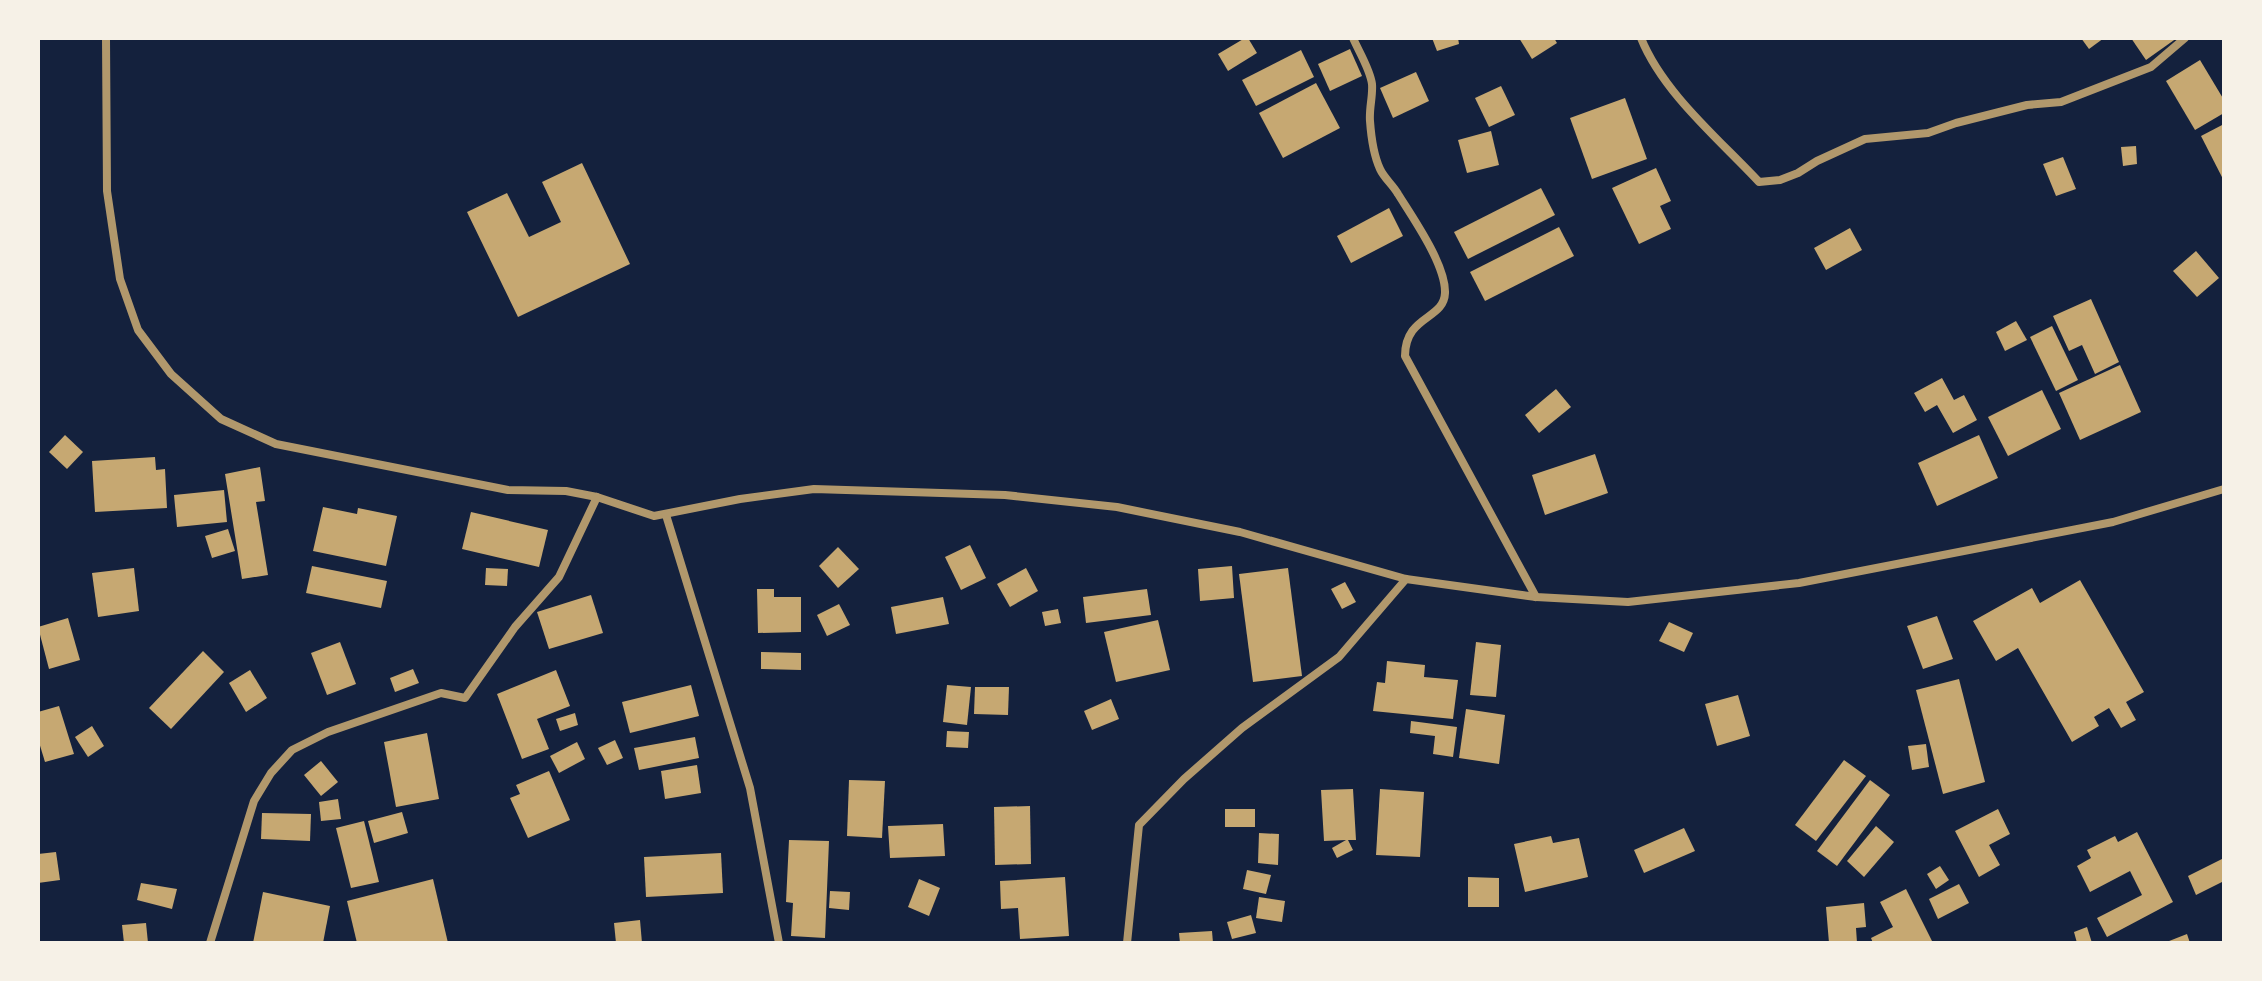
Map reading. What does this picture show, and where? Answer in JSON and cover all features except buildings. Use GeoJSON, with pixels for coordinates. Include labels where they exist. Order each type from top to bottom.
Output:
{"type":"FeatureCollection","features":[{"type":"Feature","properties":{"kind":"street"},"geometry":{"type":"LineString","coordinates":[[106,38],[107,191],[120,279],[138,330],[171,374],[221,419],[276,444],[508,490],[566,491],[597,497],[654,516],[740,499],[814,489],[1005,495],[1117,507],[1240,532],[1406,579],[1536,597],[1628,602],[1799,583],[2113,522],[2224,489]]}},
{"type":"Feature","properties":{"kind":"street"},"geometry":{"type":"LineString","coordinates":[[1353,38],[1372,82],[1370,121],[1381,170],[1441,269],[1445,287],[1445,298],[1437,312],[1425,317],[1405,342],[1405,356],[1536,597]]}},
{"type":"Feature","properties":{"kind":"street"},"geometry":{"type":"LineString","coordinates":[[1641,38],[1676,94],[1759,182],[1780,180],[1798,173],[1865,139],[1928,133],[2027,105],[2061,102],[2151,67],[2185,38]]}},
{"type":"Feature","properties":{"kind":"street"},"geometry":{"type":"LineString","coordinates":[[210,943],[254,801],[271,773],[292,750],[328,732],[441,693],[465,698],[515,627],[559,577],[597,497]]}},
{"type":"Feature","properties":{"kind":"street"},"geometry":{"type":"LineString","coordinates":[[666,515],[750,788],[779,943]]}},
{"type":"Feature","properties":{"kind":"street"},"geometry":{"type":"LineString","coordinates":[[1127,943],[1139,825],[1184,779],[1242,728],[1339,657],[1406,579]]}}]}
